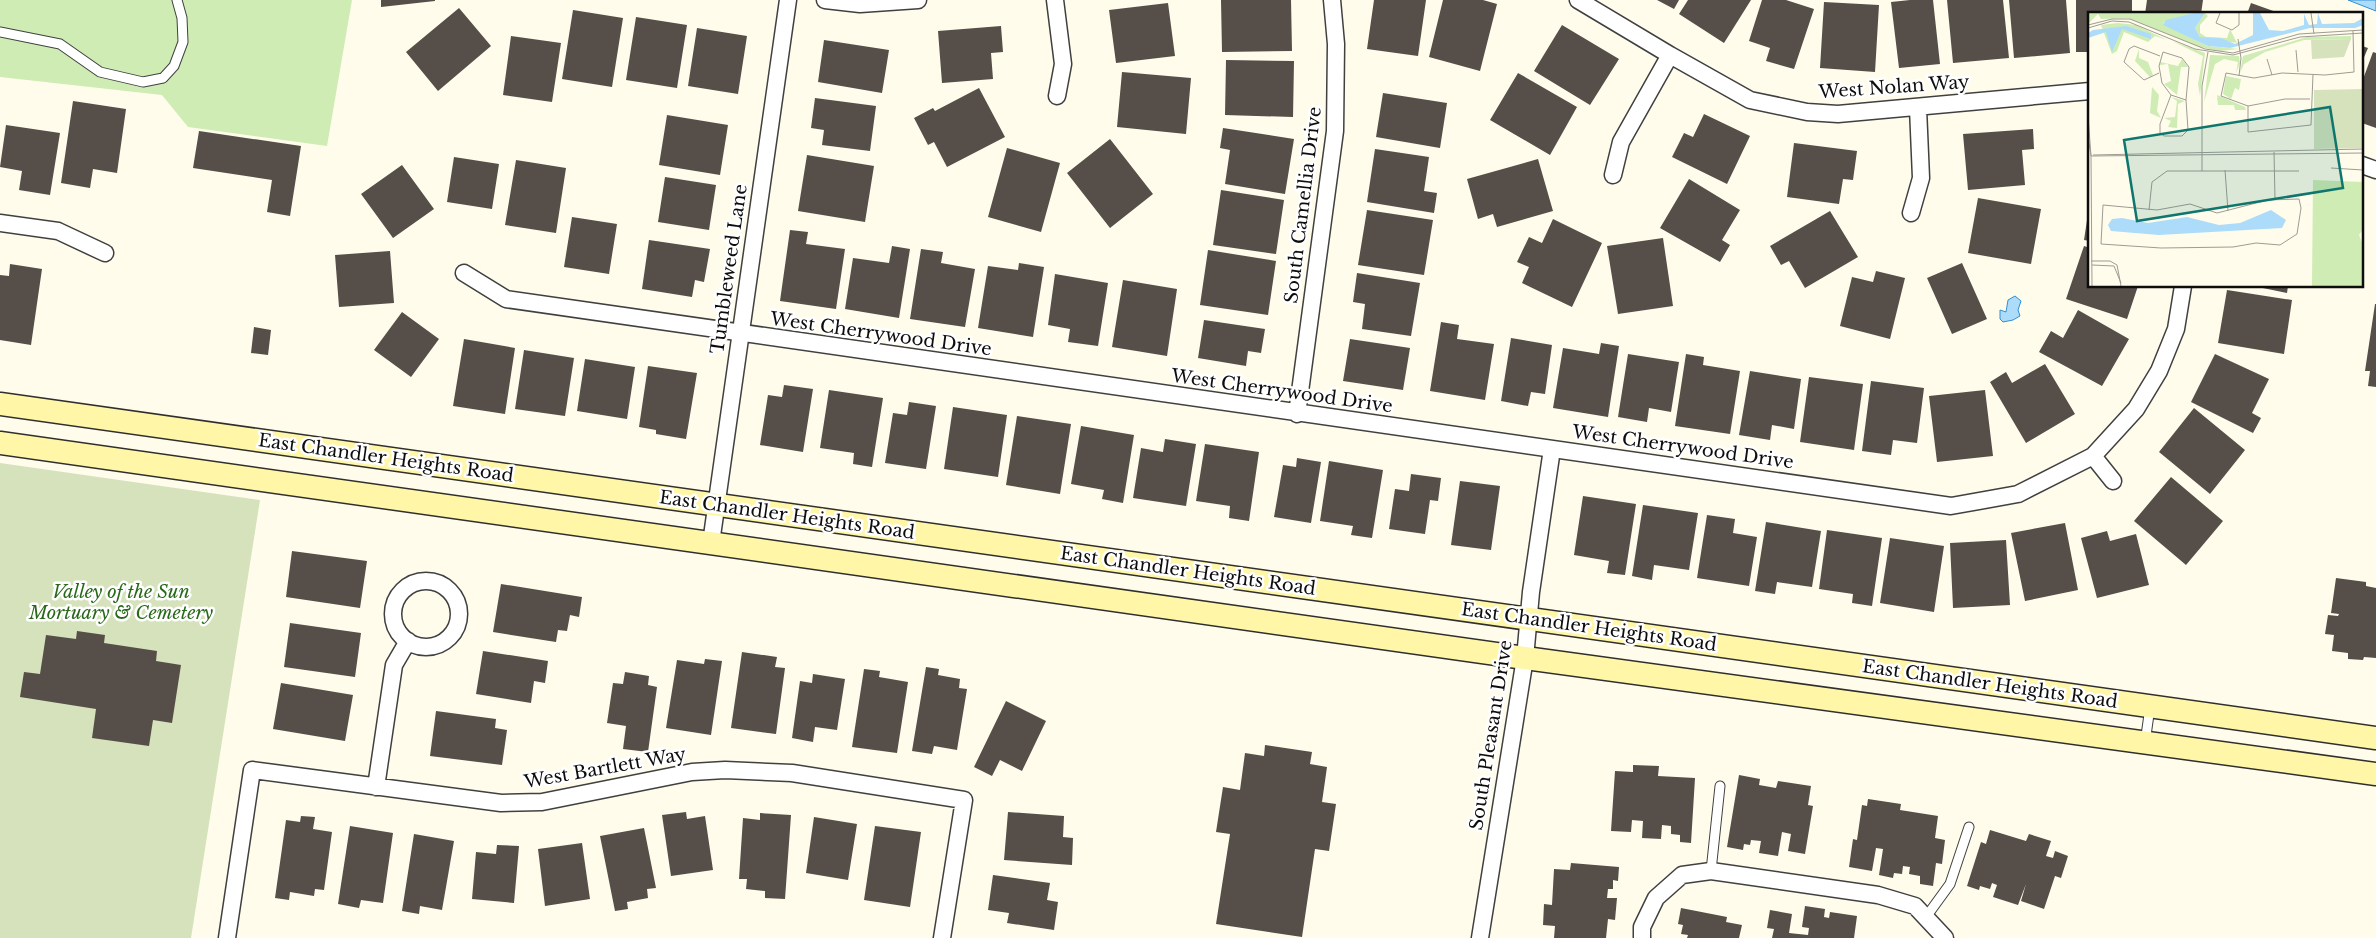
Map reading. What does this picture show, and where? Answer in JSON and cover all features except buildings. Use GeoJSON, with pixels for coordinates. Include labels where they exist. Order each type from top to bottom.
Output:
{"type":"FeatureCollection","features":[{"type":"Feature","properties":{"kind":"main road","name":"East Chandler Heights Road"},"geometry":{"type":"LineString","coordinates":[[0,404],[2376,738]]}},
{"type":"Feature","properties":{"kind":"main road"},"geometry":{"type":"LineString","coordinates":[[0,443],[1525,658],[2376,774]]}},
{"type":"Feature","properties":{"kind":"street","name":"Tumbleweed Lane"},"geometry":{"type":"LineString","coordinates":[[711,543],[788,0]]}},
{"type":"Feature","properties":{"kind":"street"},"geometry":{"type":"LineString","coordinates":[[825,0],[860,4],[918,0]]}},
{"type":"Feature","properties":{"kind":"street"},"geometry":{"type":"LineString","coordinates":[[1055,0],[1063,64],[1057,96]]}},
{"type":"Feature","properties":{"kind":"street","name":"South Camellia Drive"},"geometry":{"type":"LineString","coordinates":[[1297,414],[1335,130],[1336,44],[1332,0]]}},
{"type":"Feature","properties":{"kind":"street","name":"West Nolan Way"},"geometry":{"type":"LineString","coordinates":[[1578,0],[1750,100],[1807,112],[1838,114],[2088,91]]}},
{"type":"Feature","properties":{"kind":"street"},"geometry":{"type":"LineString","coordinates":[[1614,175],[1621,142],[1670,55]]}},
{"type":"Feature","properties":{"kind":"street"},"geometry":{"type":"LineString","coordinates":[[1910,213],[1922,178],[1918,108]]}},
{"type":"Feature","properties":{"kind":"street"},"geometry":{"type":"LineString","coordinates":[[2364,166],[2376,170]]}},
{"type":"Feature","properties":{"kind":"street"},"geometry":{"type":"LineString","coordinates":[[0,223],[58,231],[105,253]]}},
{"type":"Feature","properties":{"kind":"street","name":"West Cherrywood Drive"},"geometry":{"type":"LineString","coordinates":[[464,273],[506,300],[1951,506],[2018,494],[2093,456]]}},
{"type":"Feature","properties":{"kind":"street"},"geometry":{"type":"LineString","coordinates":[[2113,481],[2093,456],[2136,409],[2159,370],[2176,329],[2183,288]]}},
{"type":"Feature","properties":{"kind":"street","name":"South Pleasant Drive"},"geometry":{"type":"LineString","coordinates":[[1480,938],[1525,658],[1528,619],[1552,449]]}},
{"type":"Feature","properties":{"kind":"street"},"geometry":{"type":"LineString","coordinates":[[423,582],[439,584],[448,589],[458,606],[459,616],[452,634],[445,641],[427,647],[408,641],[400,634],[393,614],[400,594],[408,587],[423,582]]}},
{"type":"Feature","properties":{"kind":"street"},"geometry":{"type":"LineString","coordinates":[[376,787],[394,666],[408,641]]}},
{"type":"Feature","properties":{"kind":"street","name":"West Bartlett Way"},"geometry":{"type":"LineString","coordinates":[[227,938],[252,770],[480,802],[522,804],[563,798],[692,772],[758,770],[964,800],[942,938]]}},
{"type":"Feature","properties":{"kind":"street"},"geometry":{"type":"LineString","coordinates":[[1642,938],[1642,927],[1656,898],[1682,876],[1711,870],[1878,895],[1915,906],[1945,938]]}},
{"type":"Feature","properties":{"kind":"lane"},"geometry":{"type":"LineString","coordinates":[[0,32],[60,44],[100,72],[143,82],[163,78],[174,66],[182,42],[182,18],[178,0]]}},
{"type":"Feature","properties":{"kind":"lane"},"geometry":{"type":"LineString","coordinates":[[2145,744],[2150,706]]}},
{"type":"Feature","properties":{"kind":"lane"},"geometry":{"type":"LineString","coordinates":[[1711,870],[1720,786]]}},
{"type":"Feature","properties":{"kind":"lane"},"geometry":{"type":"LineString","coordinates":[[1926,916],[1950,884],[1969,827]]}},
{"type":"Feature","properties":{"kind":"green space"},"geometry":{"type":"Polygon","coordinates":[[[0,0],[352,0],[327,146],[188,127],[162,95],[0,77],[0,0]]]}},
{"type":"Feature","properties":{"kind":"green space","name":"Valley of the Sun Mortuary & Cemetery"},"geometry":{"type":"Polygon","coordinates":[[[0,463],[260,500],[191,938],[0,938],[0,463]]]}},
{"type":"Feature","properties":{"kind":"water"},"geometry":{"type":"Polygon","coordinates":[[[2348,0],[2376,0],[2376,11],[2348,0]]]}},
{"type":"Feature","properties":{"kind":"water"},"geometry":{"type":"Polygon","coordinates":[[[2015,296],[2021,301],[2018,310],[2020,316],[2003,322],[2000,319],[2000,310],[2006,312],[2008,300],[2015,296]]]}}]}
